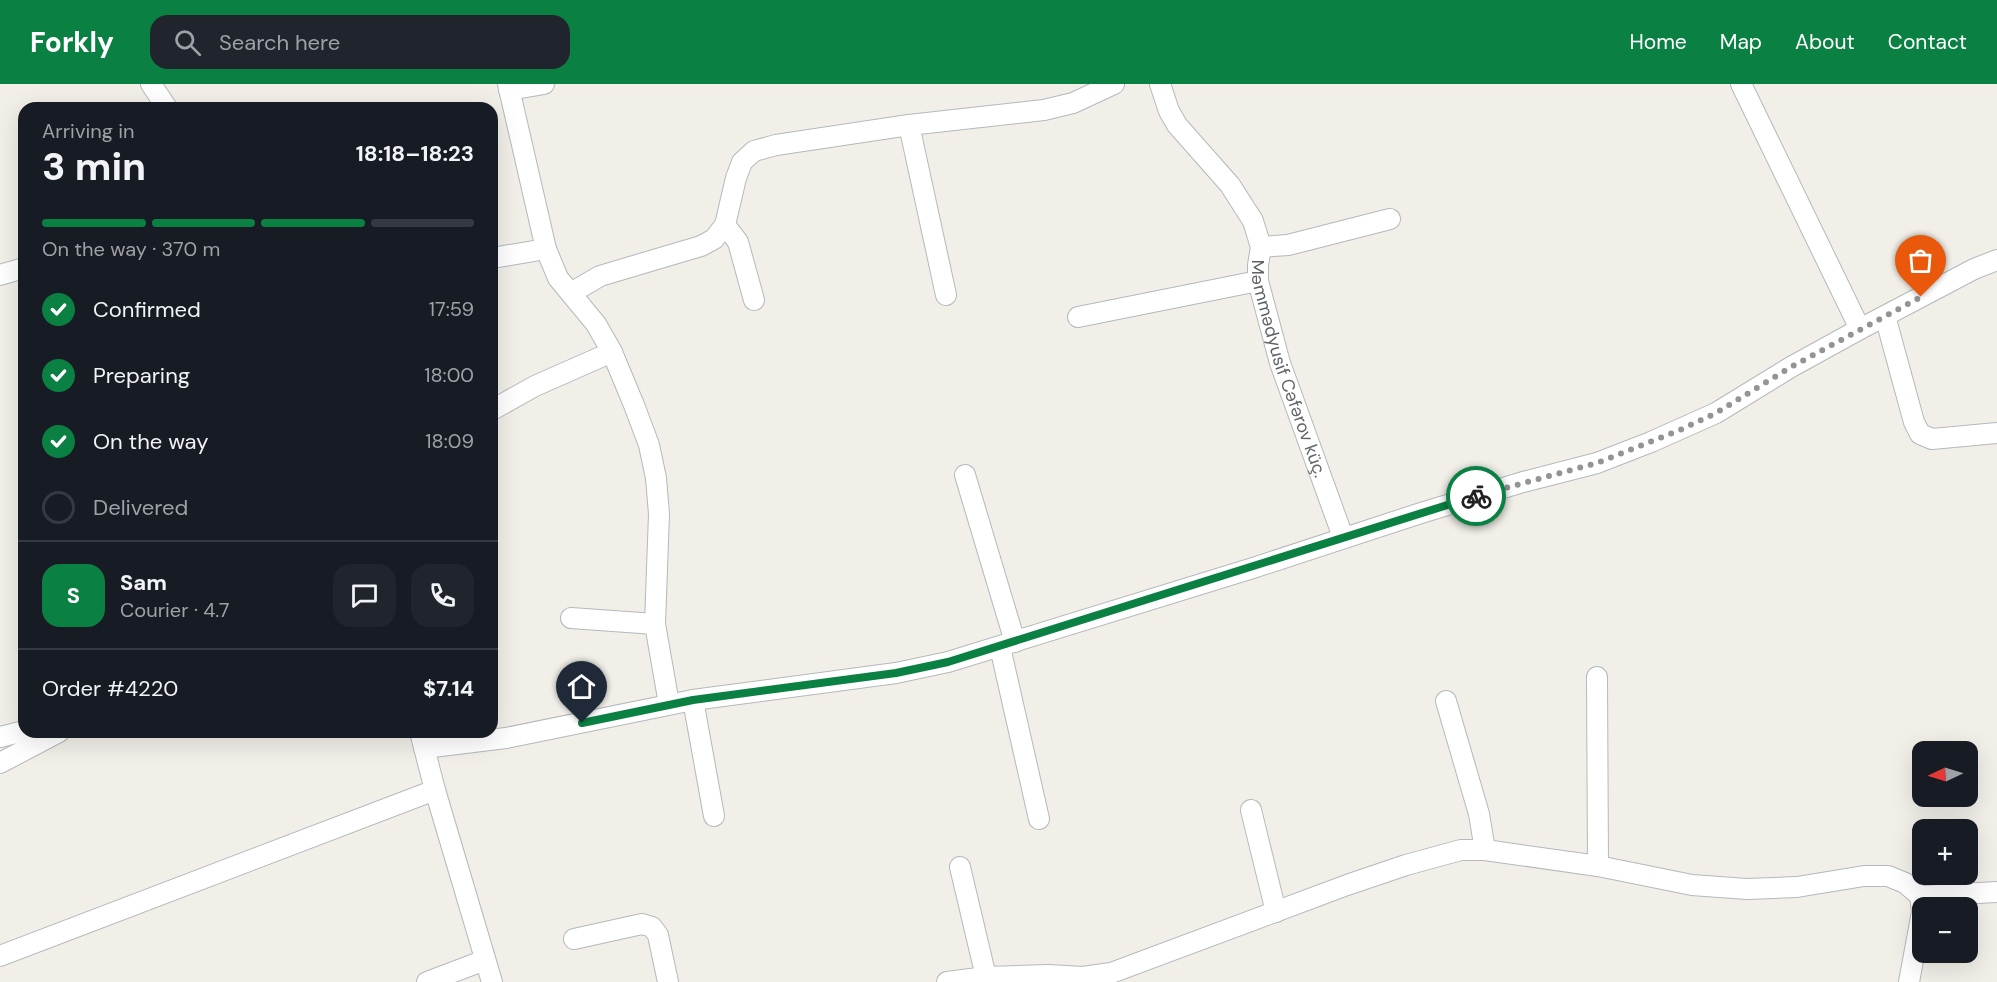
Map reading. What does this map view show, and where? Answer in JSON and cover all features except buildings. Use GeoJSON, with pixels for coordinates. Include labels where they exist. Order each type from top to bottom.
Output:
{"type":"FeatureCollection","features":[{"type":"Feature","properties":{"kind":"street"},"geometry":{"type":"LineString","coordinates":[[151,84],[163,102]]}},
{"type":"Feature","properties":{"kind":"street"},"geometry":{"type":"LineString","coordinates":[[544,84],[509,87],[546,249],[558,278],[596,324],[612,352],[649,445],[656,478],[659,514],[655,624],[669,704]]}},
{"type":"Feature","properties":{"kind":"street"},"geometry":{"type":"LineString","coordinates":[[571,293],[600,276],[701,246],[714,239],[725,225],[742,162],[754,151],[776,145],[909,125],[1061,107],[1114,84]]}},
{"type":"Feature","properties":{"kind":"street","name":"Məmmədyusif Cəfərov küç."},"geometry":{"type":"LineString","coordinates":[[1160,84],[1169,111],[1177,125],[1230,185],[1253,221],[1261,247],[1258,281],[1280,363],[1343,537]]}},
{"type":"Feature","properties":{"kind":"street"},"geometry":{"type":"LineString","coordinates":[[1741,84],[1860,329]]}},
{"type":"Feature","properties":{"kind":"street"},"geometry":{"type":"LineString","coordinates":[[909,125],[946,295]]}},
{"type":"Feature","properties":{"kind":"street"},"geometry":{"type":"LineString","coordinates":[[1261,247],[1288,244],[1390,219]]}},
{"type":"Feature","properties":{"kind":"street"},"geometry":{"type":"LineString","coordinates":[[725,225],[738,242],[754,300]]}},
{"type":"Feature","properties":{"kind":"street"},"geometry":{"type":"LineString","coordinates":[[498,257],[546,249]]}},
{"type":"Feature","properties":{"kind":"street"},"geometry":{"type":"LineString","coordinates":[[492,982],[422,740],[506,738],[669,704],[896,673],[948,662],[1253,568],[1343,537],[1523,482],[1597,463],[1652,442],[1716,413],[1791,367],[1860,329],[1974,269],[1997,260]]}},
{"type":"Feature","properties":{"kind":"street"},"geometry":{"type":"LineString","coordinates":[[0,275],[18,270]]}},
{"type":"Feature","properties":{"kind":"street"},"geometry":{"type":"LineString","coordinates":[[1078,317],[1258,281]]}},
{"type":"Feature","properties":{"kind":"street"},"geometry":{"type":"LineString","coordinates":[[1885,316],[1914,422],[1920,434],[1932,439],[1997,433]]}},
{"type":"Feature","properties":{"kind":"street"},"geometry":{"type":"LineString","coordinates":[[498,407],[535,386],[612,352]]}},
{"type":"Feature","properties":{"kind":"street"},"geometry":{"type":"LineString","coordinates":[[965,475],[1007,644],[1040,819]]}},
{"type":"Feature","properties":{"kind":"street"},"geometry":{"type":"LineString","coordinates":[[572,618],[655,624]]}},
{"type":"Feature","properties":{"kind":"street"},"geometry":{"type":"LineString","coordinates":[[1597,677],[1598,866]]}},
{"type":"Feature","properties":{"kind":"street"},"geometry":{"type":"LineString","coordinates":[[693,700],[714,816]]}},
{"type":"Feature","properties":{"kind":"street"},"geometry":{"type":"LineString","coordinates":[[1446,701],[1479,814],[1485,850]]}},
{"type":"Feature","properties":{"kind":"street"},"geometry":{"type":"LineString","coordinates":[[0,737],[18,732]]}},
{"type":"Feature","properties":{"kind":"street"},"geometry":{"type":"LineString","coordinates":[[0,763],[43,738]]}},
{"type":"Feature","properties":{"kind":"street"},"geometry":{"type":"LineString","coordinates":[[0,956],[435,790]]}},
{"type":"Feature","properties":{"kind":"street"},"geometry":{"type":"LineString","coordinates":[[1251,810],[1276,912]]}},
{"type":"Feature","properties":{"kind":"street"},"geometry":{"type":"LineString","coordinates":[[947,982],[986,977],[1048,975],[1083,977],[1111,973],[1406,866],[1461,850],[1485,850],[1598,866],[1692,885],[1747,889],[1797,887],[1864,876],[1888,876],[1905,882],[1920,896],[1922,912],[1909,982]]}},
{"type":"Feature","properties":{"kind":"street"},"geometry":{"type":"LineString","coordinates":[[960,867],[986,977]]}},
{"type":"Feature","properties":{"kind":"street"},"geometry":{"type":"LineString","coordinates":[[1920,896],[1997,892]]}},
{"type":"Feature","properties":{"kind":"street"},"geometry":{"type":"LineString","coordinates":[[574,939],[642,924],[652,927],[658,935],[668,982]]}},
{"type":"Feature","properties":{"kind":"street"},"geometry":{"type":"LineString","coordinates":[[427,982],[485,960]]}},
{"type":"Feature","properties":{"kind":"way so far"},"geometry":{"type":"LineString","coordinates":[[1476,496],[1597,463],[1680,430],[1716,413],[1791,367],[1921,297]]}},
{"type":"Feature","properties":{"kind":"route"},"geometry":{"type":"LineString","coordinates":[[582,723],[693,700],[896,673],[948,662],[1253,568],[1343,537],[1476,496]]}}]}
